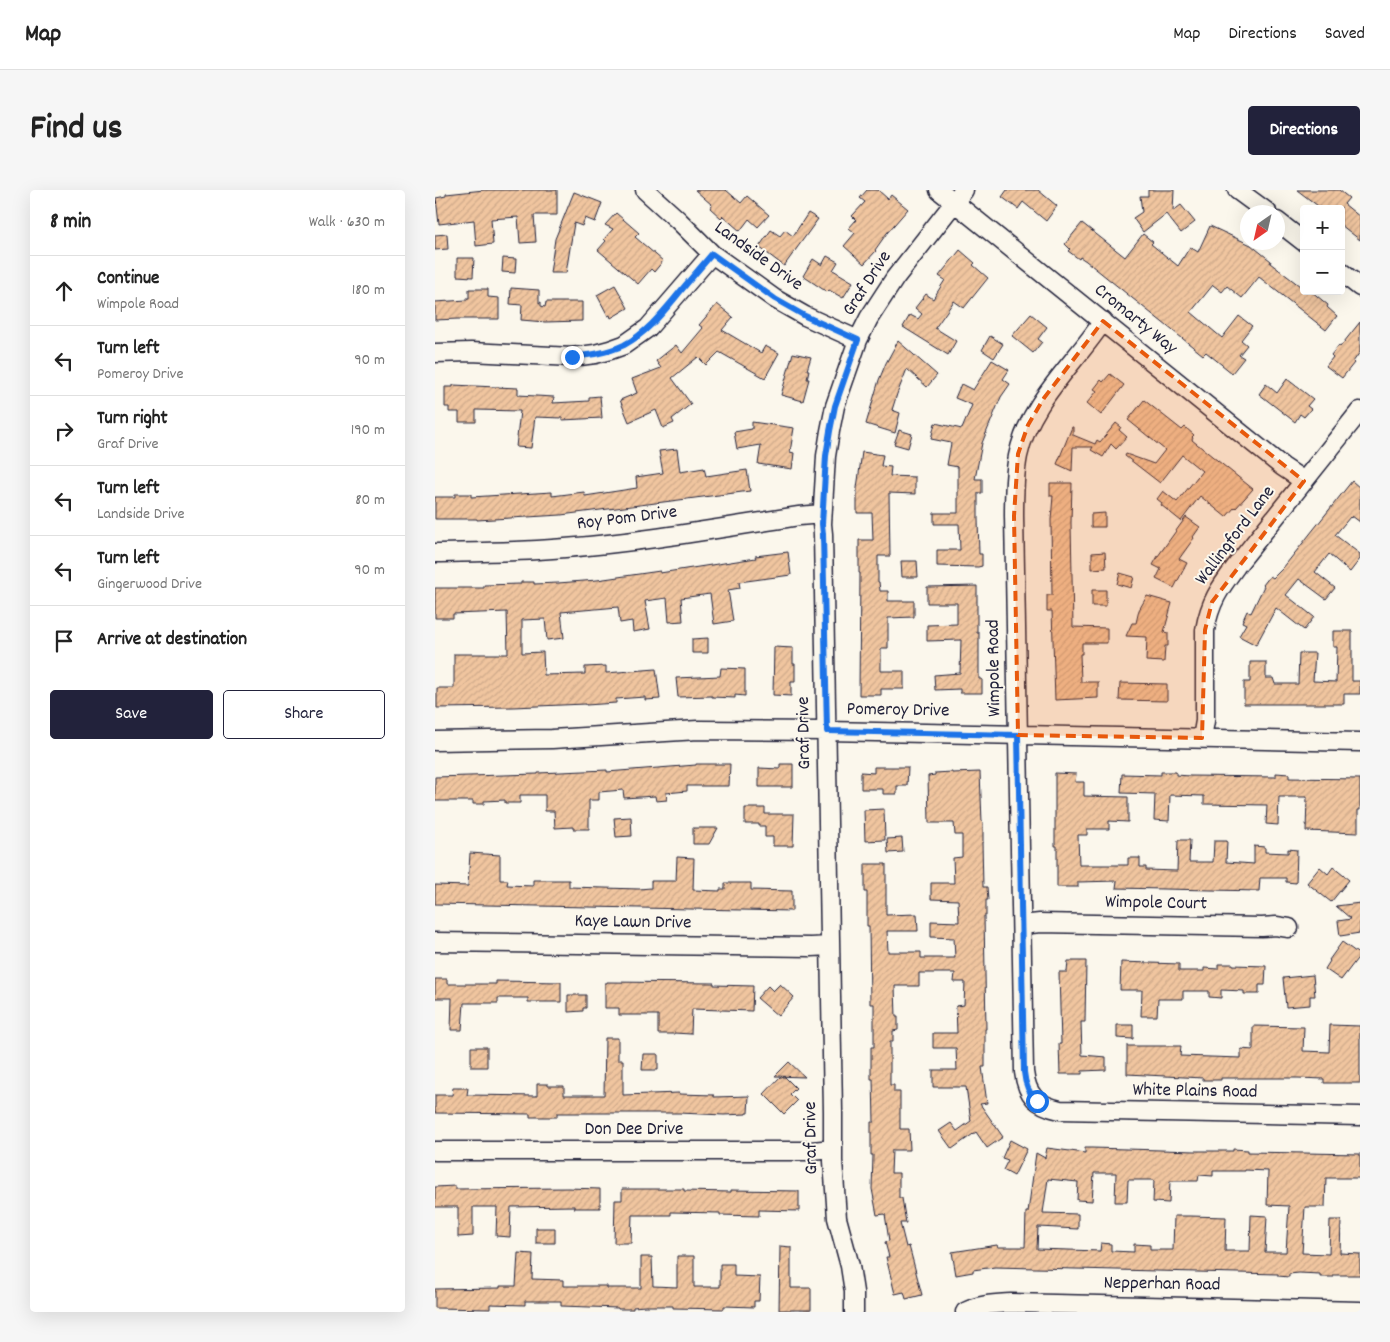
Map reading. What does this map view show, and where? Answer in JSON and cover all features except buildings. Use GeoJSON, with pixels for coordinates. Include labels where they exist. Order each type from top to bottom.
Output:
{"type":"FeatureCollection","features":[{"type":"Feature","properties":{"kind":"street","name":"Landside Drive"},"geometry":{"type":"LineString","coordinates":[[645,190],[712,254],[775,299],[805,316],[858,340]]}},
{"type":"Feature","properties":{"kind":"street","name":"Cromarty Way"},"geometry":{"type":"LineString","coordinates":[[939,190],[959,196],[1103,322],[1304,481]]}},
{"type":"Feature","properties":{"kind":"street"},"geometry":{"type":"LineString","coordinates":[[1237,190],[1257,205]]}},
{"type":"Feature","properties":{"kind":"street","name":"Graf Drive"},"geometry":{"type":"LineString","coordinates":[[854,1312],[854,1292],[850,1266],[837,1218],[833,1149],[822,514],[826,456],[835,406],[858,340],[869,318],[895,278],[959,196]]}},
{"type":"Feature","properties":{"kind":"street"},"geometry":{"type":"LineString","coordinates":[[1285,227],[1300,239]]}},
{"type":"Feature","properties":{"kind":"street"},"geometry":{"type":"LineString","coordinates":[[435,353],[480,352],[572,357],[595,354],[624,345],[648,328],[712,254]]}},
{"type":"Feature","properties":{"kind":"street"},"geometry":{"type":"LineString","coordinates":[[1345,275],[1360,287]]}},
{"type":"Feature","properties":{"kind":"street","name":"Wimpole Road"},"geometry":{"type":"LineString","coordinates":[[1033,1098],[1025,1082],[1024,1072],[1014,507],[1015,472],[1018,454],[1028,425],[1044,398],[1103,322]]}},
{"type":"Feature","properties":{"kind":"street","name":"Wallingford Lane"},"geometry":{"type":"LineString","coordinates":[[1202,738],[1205,721],[1205,630],[1212,602],[1237,565],[1360,411]]}},
{"type":"Feature","properties":{"kind":"street","name":"Roy Pom Drive"},"geometry":{"type":"LineString","coordinates":[[435,553],[565,548],[822,514]]}},
{"type":"Feature","properties":{"kind":"street","name":"Pomeroy Drive"},"geometry":{"type":"LineString","coordinates":[[435,740],[552,739],[698,730],[1360,742]]}},
{"type":"Feature","properties":{"kind":"street","name":"Wimpole Court"},"geometry":{"type":"LineString","coordinates":[[1022,925],[1040,923],[1276,926],[1289,928]]}},
{"type":"Feature","properties":{"kind":"street","name":"Kaye Lawn Drive"},"geometry":{"type":"LineString","coordinates":[[435,942],[830,946]]}},
{"type":"Feature","properties":{"kind":"street","name":"White Plains Road"},"geometry":{"type":"LineString","coordinates":[[1033,1098],[1047,1107],[1060,1110],[1360,1116]]}},
{"type":"Feature","properties":{"kind":"street","name":"Don Dee Drive"},"geometry":{"type":"LineString","coordinates":[[435,1151],[811,1151],[833,1149]]}},
{"type":"Feature","properties":{"kind":"street","name":"Nepperhan Road"},"geometry":{"type":"LineString","coordinates":[[965,1312],[990,1304],[1049,1308],[1360,1311]]}},
{"type":"Feature","properties":{"kind":"highlighted area"},"geometry":{"type":"Polygon","coordinates":[[[1103,321],[1304,481],[1212,602],[1205,630],[1202,738],[1018,735],[1014,516],[1018,454],[1028,425],[1044,398],[1103,321]]]}},
{"type":"Feature","properties":{"kind":"route"},"geometry":{"type":"LineString","coordinates":[[572,357],[610,350],[624,345],[637,337],[659,316],[712,254],[775,299],[805,316],[858,340],[835,406],[826,456],[822,524],[827,731],[1018,735],[1024,1072],[1028,1090],[1037,1101]]}}]}
